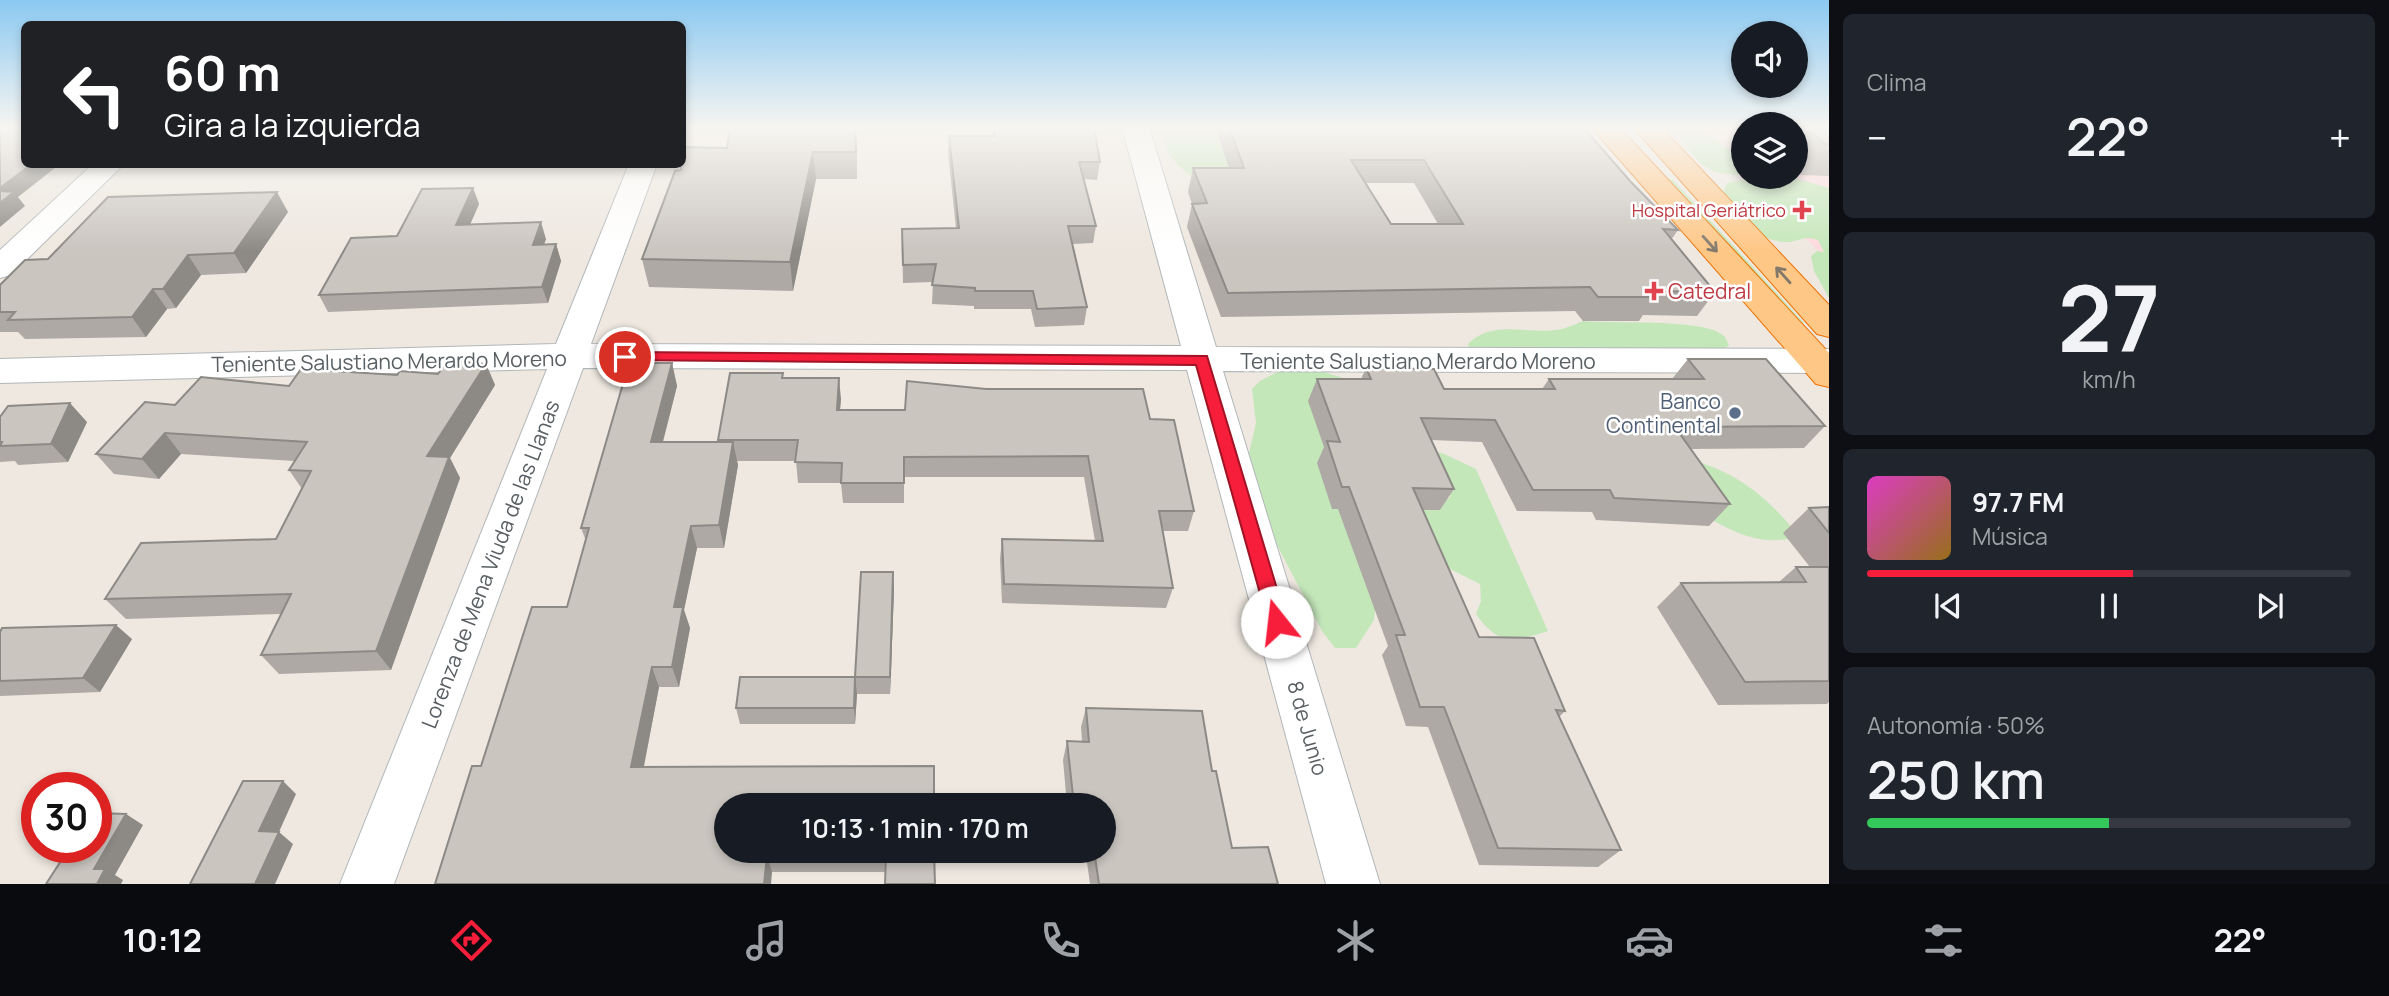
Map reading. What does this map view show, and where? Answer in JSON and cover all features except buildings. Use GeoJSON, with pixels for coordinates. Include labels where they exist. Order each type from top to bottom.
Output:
{"type":"FeatureCollection","features":[{"type":"Feature","properties":{"kind":"highway"},"geometry":{"type":"LineString","coordinates":[[1642,168],[1825,366]]}},
{"type":"Feature","properties":{"kind":"highway"},"geometry":{"type":"LineString","coordinates":[[1685,168],[1829,326]]}},
{"type":"Feature","properties":{"kind":"street"},"geometry":{"type":"LineString","coordinates":[[0,268],[106,168]]}},
{"type":"Feature","properties":{"kind":"street","name":"Lorenza de Mena Viuda de las Llanas"},"geometry":{"type":"LineString","coordinates":[[367,884],[641,168]]}},
{"type":"Feature","properties":{"kind":"street","name":"8 de Junio"},"geometry":{"type":"LineString","coordinates":[[1147,168],[1353,884]]}},
{"type":"Feature","properties":{"kind":"street","name":"Teniente Salustiano Merardo Moreno"},"geometry":{"type":"LineString","coordinates":[[0,371],[570,356],[1825,366]]}},
{"type":"Feature","properties":{"kind":"shaded area"},"geometry":{"type":"Polygon","coordinates":[[[1808,168],[1829,168],[1829,261],[1753,189],[1808,189],[1808,168]]]}},
{"type":"Feature","properties":{"kind":"green space"},"geometry":{"type":"Polygon","coordinates":[[[1182,168],[1231,168],[1221,177],[1203,178],[1182,168]]]}},
{"type":"Feature","properties":{"kind":"green space"},"geometry":{"type":"Polygon","coordinates":[[[1709,168],[1731,168],[1731,174],[1709,168]]]}},
{"type":"Feature","properties":{"kind":"green space"},"geometry":{"type":"Polygon","coordinates":[[[1661,177],[1673,180],[1804,323],[1802,324],[1661,177]]]}},
{"type":"Feature","properties":{"kind":"green space"},"geometry":{"type":"Polygon","coordinates":[[[1731,182],[1731,189],[1808,189],[1808,182],[1829,188],[1829,298],[1814,271],[1811,256],[1817,251],[1824,252],[1818,240],[1805,238],[1775,241],[1757,232],[1742,218],[1723,193],[1727,183],[1731,182]]]}},
{"type":"Feature","properties":{"kind":"green space"},"geometry":{"type":"Polygon","coordinates":[[[1583,321],[1698,326],[1724,336],[1729,345],[1722,351],[1472,354],[1468,344],[1489,332],[1513,329],[1550,331],[1583,321]]]}},
{"type":"Feature","properties":{"kind":"green space"},"geometry":{"type":"Polygon","coordinates":[[[1294,363],[1343,378],[1344,388],[1441,505],[1451,496],[1440,484],[1424,451],[1442,453],[1476,469],[1548,631],[1516,639],[1499,636],[1476,614],[1481,601],[1480,584],[1442,565],[1375,610],[1374,620],[1356,648],[1335,648],[1322,631],[1277,545],[1245,508],[1248,457],[1256,423],[1252,389],[1260,381],[1294,363]]]}},
{"type":"Feature","properties":{"kind":"green space"},"geometry":{"type":"Polygon","coordinates":[[[1680,458],[1728,474],[1756,492],[1792,528],[1787,539],[1749,537],[1726,528],[1693,509],[1680,458]]]}},
{"type":"Feature","properties":{"kind":"place","name":"Hospital Geriátrico"},"geometry":{"type":"Point","coordinates":[1802,210]}},
{"type":"Feature","properties":{"kind":"place","name":"Catedral"},"geometry":{"type":"Point","coordinates":[1654,291]}},
{"type":"Feature","properties":{"kind":"place","name":"Banco Continental"},"geometry":{"type":"Point","coordinates":[1735,413]}},
{"type":"Feature","properties":{"kind":"route"},"geometry":{"type":"LineString","coordinates":[[625,357],[1202,360],[1277,622]]}}]}
